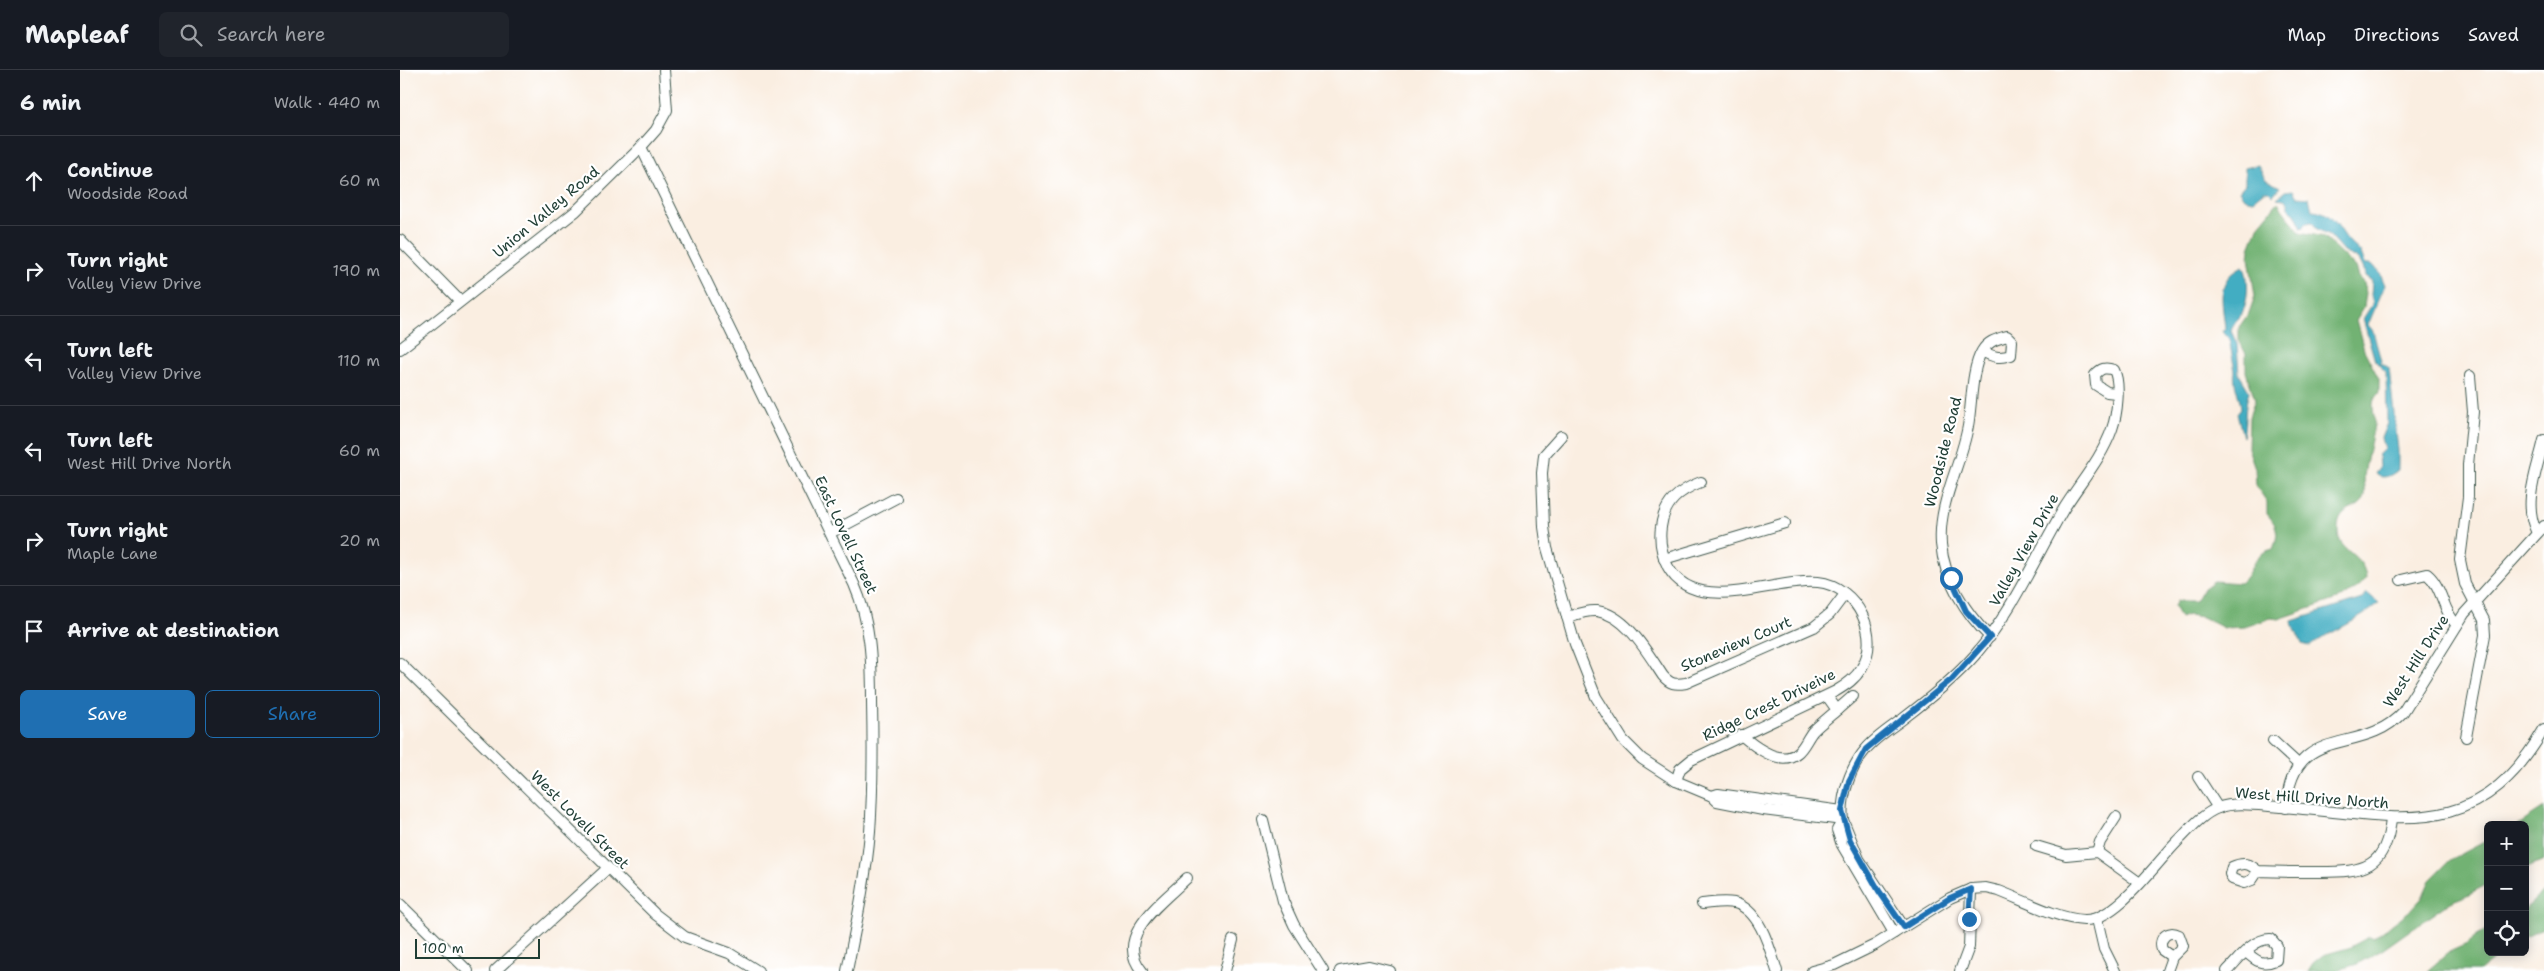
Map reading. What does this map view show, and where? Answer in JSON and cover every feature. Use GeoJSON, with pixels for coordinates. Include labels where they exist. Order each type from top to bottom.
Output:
{"type":"FeatureCollection","features":[{"type":"Feature","properties":{"kind":"street","name":"Union Valley Road"},"geometry":{"type":"LineString","coordinates":[[400,349],[576,211],[641,147],[656,130],[667,110],[664,70]]}},
{"type":"Feature","properties":{"kind":"street","name":"East Lovell Street"},"geometry":{"type":"LineString","coordinates":[[641,147],[830,533],[860,598],[866,617],[872,666],[873,726],[870,833],[847,971]]}},
{"type":"Feature","properties":{"kind":"street"},"geometry":{"type":"LineString","coordinates":[[400,240],[460,301]]}},
{"type":"Feature","properties":{"kind":"street","name":"Woodside Road"},"geometry":{"type":"LineString","coordinates":[[1982,351],[1977,366],[1968,428],[1945,499],[1941,525],[1941,546],[1951,578],[1966,611],[1990,637]]}},
{"type":"Feature","properties":{"kind":"street"},"geometry":{"type":"LineString","coordinates":[[2466,737],[2485,635],[2484,620],[2465,584],[2460,560],[2468,497],[2468,465],[2473,412],[2470,376]]}},
{"type":"Feature","properties":{"kind":"street","name":"Valley View Drive"},"geometry":{"type":"LineString","coordinates":[[1894,933],[1842,845],[1837,830],[1849,781],[1866,749],[1952,679],[1990,637],[2006,615],[2064,508],[2112,430],[2118,408],[2116,392]]}},
{"type":"Feature","properties":{"kind":"street"},"geometry":{"type":"LineString","coordinates":[[1562,436],[1544,455],[1542,473],[1544,527],[1547,548],[1574,644],[1606,715],[1623,740],[1642,760],[1676,781],[1712,796],[1717,801],[1842,815],[1859,859],[1904,927]]}},
{"type":"Feature","properties":{"kind":"street"},"geometry":{"type":"LineString","coordinates":[[2540,530],[2531,522],[2530,494],[2544,440]]}},
{"type":"Feature","properties":{"kind":"street","name":"Ridge Crest Driveive"},"geometry":{"type":"LineString","coordinates":[[1676,781],[1680,769],[1686,764],[1741,735],[1827,696],[1853,680],[1862,669],[1870,646],[1869,632],[1864,616],[1845,594],[1829,584],[1817,582],[1785,584],[1718,593],[1696,590],[1682,582],[1671,571],[1664,559],[1660,529],[1668,506],[1683,489],[1701,482]]}},
{"type":"Feature","properties":{"kind":"street"},"geometry":{"type":"LineString","coordinates":[[830,533],[896,498]]}},
{"type":"Feature","properties":{"kind":"street"},"geometry":{"type":"LineString","coordinates":[[1664,559],[1785,523]]}},
{"type":"Feature","properties":{"kind":"street","name":"West Hill Drive"},"geometry":{"type":"LineString","coordinates":[[2298,764],[2312,752],[2327,744],[2376,732],[2395,721],[2403,712],[2457,625],[2475,601],[2540,530]]}},
{"type":"Feature","properties":{"kind":"street"},"geometry":{"type":"LineString","coordinates":[[2401,580],[2427,574],[2434,580],[2450,619],[2457,625]]}},
{"type":"Feature","properties":{"kind":"street","name":"Stoneview Court"},"geometry":{"type":"LineString","coordinates":[[1567,617],[1586,611],[1598,611],[1614,618],[1631,632],[1668,682],[1676,685],[1686,683],[1814,627],[1830,614],[1845,594]]}},
{"type":"Feature","properties":{"kind":"street","name":"West Lovell Street"},"geometry":{"type":"LineString","coordinates":[[400,663],[608,868],[674,929],[687,938],[743,960],[758,971]]}},
{"type":"Feature","properties":{"kind":"street"},"geometry":{"type":"LineString","coordinates":[[1827,696],[1837,710]]}},
{"type":"Feature","properties":{"kind":"street"},"geometry":{"type":"LineString","coordinates":[[1741,735],[1756,749],[1789,758],[1796,755],[1813,731],[1853,696]]}},
{"type":"Feature","properties":{"kind":"street","name":"West Hill Drive North"},"geometry":{"type":"LineString","coordinates":[[2097,919],[2112,909],[2140,883],[2196,824],[2218,808],[2250,805],[2391,819],[2425,817],[2449,812],[2477,800],[2498,787],[2512,774],[2531,751],[2544,729]]}},
{"type":"Feature","properties":{"kind":"street"},"geometry":{"type":"LineString","coordinates":[[2273,741],[2298,764],[2292,776],[2286,808]]}},
{"type":"Feature","properties":{"kind":"street"},"geometry":{"type":"LineString","coordinates":[[2198,777],[2218,808]]}},
{"type":"Feature","properties":{"kind":"street"},"geometry":{"type":"LineString","coordinates":[[2097,852],[2100,842],[2116,818]]}},
{"type":"Feature","properties":{"kind":"street"},"geometry":{"type":"LineString","coordinates":[[2258,871],[2347,872],[2366,868],[2384,850],[2388,840],[2391,819]]}},
{"type":"Feature","properties":{"kind":"street"},"geometry":{"type":"LineString","coordinates":[[1263,820],[1283,901],[1294,925],[1323,971]]}},
{"type":"Feature","properties":{"kind":"street"},"geometry":{"type":"LineString","coordinates":[[2036,846],[2066,855],[2097,852],[2140,883]]}},
{"type":"Feature","properties":{"kind":"street"},"geometry":{"type":"LineString","coordinates":[[495,971],[608,868]]}},
{"type":"Feature","properties":{"kind":"street"},"geometry":{"type":"LineString","coordinates":[[1142,971],[1133,953],[1132,944],[1137,929],[1187,878]]}},
{"type":"Feature","properties":{"kind":"street"},"geometry":{"type":"LineString","coordinates":[[1812,971],[1852,957],[1950,898],[1971,889],[1986,888],[2072,918],[2097,919],[2104,949],[2115,971]]}},
{"type":"Feature","properties":{"kind":"street"},"geometry":{"type":"LineString","coordinates":[[1960,971],[1969,947],[1971,889]]}},
{"type":"Feature","properties":{"kind":"street"},"geometry":{"type":"LineString","coordinates":[[1702,904],[1735,903],[1748,911],[1758,922],[1777,971]]}},
{"type":"Feature","properties":{"kind":"street"},"geometry":{"type":"LineString","coordinates":[[400,904],[468,971]]}},
{"type":"Feature","properties":{"kind":"street"},"geometry":{"type":"LineString","coordinates":[[1226,971],[1232,940]]}},
{"type":"Feature","properties":{"kind":"street"},"geometry":{"type":"LineString","coordinates":[[2227,971],[2246,952]]}},
{"type":"Feature","properties":{"kind":"street"},"geometry":{"type":"LineString","coordinates":[[2167,971],[2172,957]]}},
{"type":"Feature","properties":{"kind":"street"},"geometry":{"type":"LineString","coordinates":[[1340,971],[1369,966],[1390,971]]}},
{"type":"Feature","properties":{"kind":"green space"},"geometry":{"type":"Polygon","coordinates":[[[2278,202],[2300,232],[2324,237],[2355,267],[2358,277],[2364,283],[2366,293],[2364,307],[2356,320],[2364,350],[2379,379],[2379,393],[2373,404],[2374,425],[2364,477],[2365,495],[2363,501],[2345,512],[2341,517],[2338,531],[2342,544],[2361,563],[2366,578],[2358,587],[2343,597],[2279,619],[2271,618],[2245,627],[2224,628],[2202,617],[2188,615],[2180,618],[2174,606],[2177,601],[2196,601],[2203,589],[2214,581],[2240,583],[2249,573],[2256,559],[2273,549],[2275,544],[2277,534],[2275,526],[2267,514],[2267,502],[2256,486],[2255,468],[2248,448],[2249,417],[2255,399],[2246,372],[2246,354],[2239,340],[2239,327],[2249,313],[2255,296],[2249,258],[2250,248],[2259,225],[2278,202]]]}},
{"type":"Feature","properties":{"kind":"green space"},"geometry":{"type":"Polygon","coordinates":[[[2544,808],[2544,861],[2529,867],[2529,821],[2524,821],[2544,808]]]}},
{"type":"Feature","properties":{"kind":"green space"},"geometry":{"type":"Polygon","coordinates":[[[2484,842],[2484,886],[2450,902],[2382,950],[2357,964],[2335,971],[2308,971],[2313,963],[2323,955],[2348,948],[2369,937],[2374,938],[2412,909],[2422,898],[2430,880],[2450,860],[2484,842]]]}},
{"type":"Feature","properties":{"kind":"green space"},"geometry":{"type":"Polygon","coordinates":[[[2544,891],[2544,929],[2529,935],[2529,911],[2529,905],[2544,891]]]}},
{"type":"Feature","properties":{"kind":"green space"},"geometry":{"type":"Polygon","coordinates":[[[2484,931],[2484,956],[2498,956],[2479,971],[2427,971],[2449,952],[2467,944],[2484,931]]]}},
{"type":"Feature","properties":{"kind":"water"},"geometry":{"type":"Polygon","coordinates":[[[2258,165],[2265,179],[2280,187],[2273,195],[2269,191],[2264,191],[2253,200],[2244,198],[2239,191],[2245,184],[2245,168],[2258,165]]]}},
{"type":"Feature","properties":{"kind":"water"},"geometry":{"type":"Polygon","coordinates":[[[2293,190],[2297,197],[2309,198],[2312,210],[2324,213],[2337,224],[2347,239],[2361,253],[2366,264],[2372,264],[2380,273],[2385,285],[2368,325],[2373,331],[2381,361],[2379,364],[2384,364],[2389,368],[2398,450],[2398,470],[2393,474],[2381,477],[2375,474],[2379,467],[2378,455],[2384,449],[2381,438],[2387,423],[2386,372],[2375,361],[2363,319],[2373,303],[2371,295],[2372,281],[2365,276],[2359,259],[2345,253],[2329,235],[2317,229],[2312,222],[2307,223],[2302,228],[2295,213],[2288,208],[2288,202],[2277,198],[2285,191],[2293,190]]]}},
{"type":"Feature","properties":{"kind":"water"},"geometry":{"type":"Polygon","coordinates":[[[2243,266],[2247,276],[2246,303],[2231,331],[2237,344],[2239,374],[2249,391],[2243,437],[2237,413],[2241,408],[2235,384],[2235,371],[2229,339],[2223,332],[2225,329],[2222,293],[2228,278],[2243,266]]]}},
{"type":"Feature","properties":{"kind":"water"},"geometry":{"type":"Polygon","coordinates":[[[2367,593],[2379,603],[2363,615],[2310,646],[2302,644],[2292,621],[2362,599],[2367,593]]]}},
{"type":"Feature","properties":{"kind":"route"},"geometry":{"type":"LineString","coordinates":[[1951,578],[1966,611],[1990,637],[1952,679],[1866,749],[1849,781],[1842,811],[1850,840],[1859,859],[1904,927],[1950,898],[1971,889],[1969,919]]}}]}
